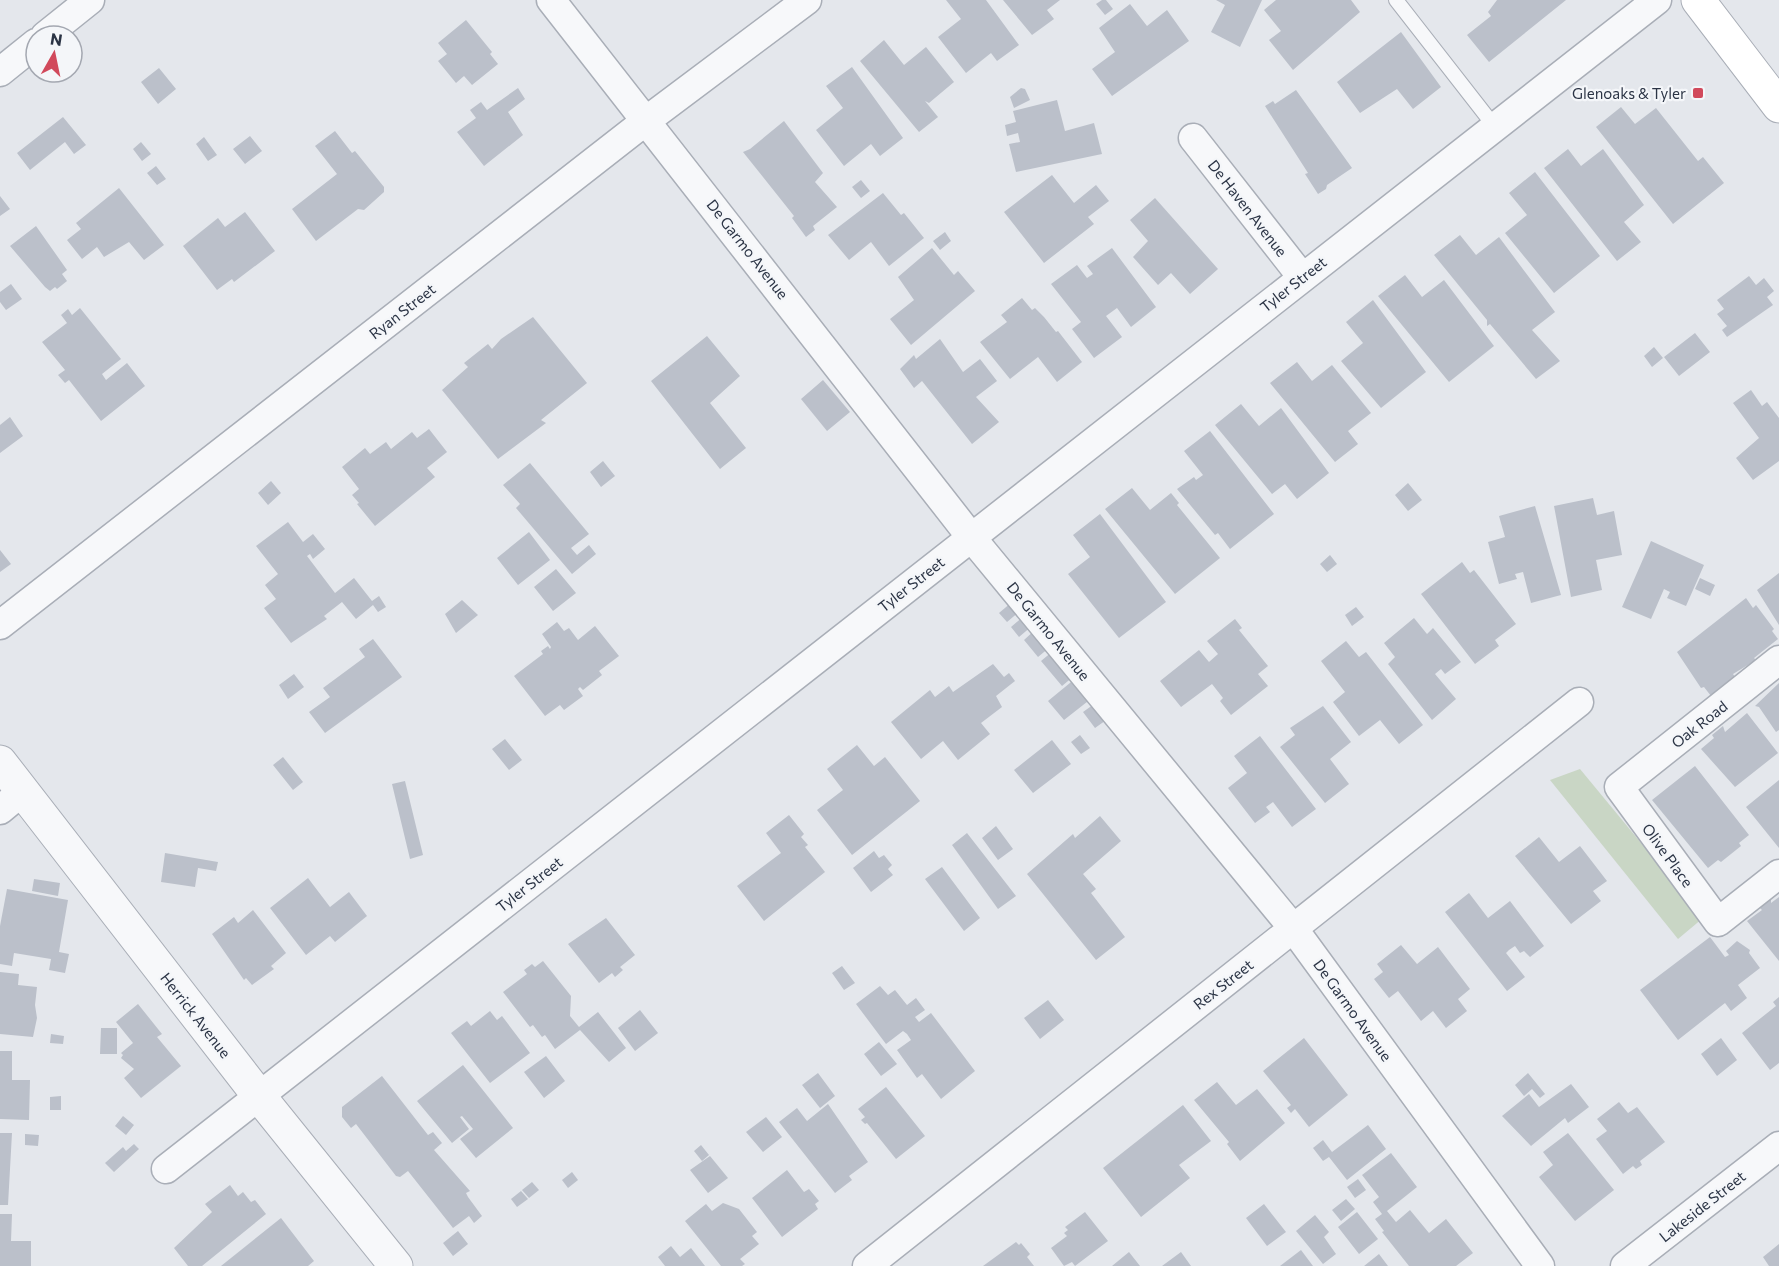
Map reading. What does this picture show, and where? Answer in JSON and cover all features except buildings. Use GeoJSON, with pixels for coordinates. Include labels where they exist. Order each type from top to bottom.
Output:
{"type":"FeatureCollection","features":[{"type":"Feature","properties":{"kind":"main road"},"geometry":{"type":"LineString","coordinates":[[1698,0],[1779,106]]}},
{"type":"Feature","properties":{"kind":"street"},"geometry":{"type":"LineString","coordinates":[[60,24],[90,0]]}},
{"type":"Feature","properties":{"kind":"street","name":"De Garmo Avenue"},"geometry":{"type":"LineString","coordinates":[[551,0],[971,537],[1293,928],[1540,1266]]}},
{"type":"Feature","properties":{"kind":"street","name":"Ryan Street"},"geometry":{"type":"LineString","coordinates":[[0,625],[647,120],[807,0]]}},
{"type":"Feature","properties":{"kind":"street","name":"Tyler Street"},"geometry":{"type":"LineString","coordinates":[[166,1169],[1657,0]]}},
{"type":"Feature","properties":{"kind":"street"},"geometry":{"type":"LineString","coordinates":[[0,72],[24,53]]}},
{"type":"Feature","properties":{"kind":"street","name":"De Haven Avenue"},"geometry":{"type":"LineString","coordinates":[[1193,138],[1302,277]]}},
{"type":"Feature","properties":{"kind":"street","name":"Oak Road"},"geometry":{"type":"LineString","coordinates":[[1619,787],[1779,660]]}},
{"type":"Feature","properties":{"kind":"street","name":"Rex Street"},"geometry":{"type":"LineString","coordinates":[[867,1266],[1579,702]]}},
{"type":"Feature","properties":{"kind":"street","name":"Herrick Avenue"},"geometry":{"type":"LineString","coordinates":[[0,762],[11,801],[259,1096],[396,1266]]}},
{"type":"Feature","properties":{"kind":"street","name":"Olive Place"},"geometry":{"type":"LineString","coordinates":[[1619,787],[1718,922],[1779,874]]}},
{"type":"Feature","properties":{"kind":"street","name":"Lakeside Street"},"geometry":{"type":"LineString","coordinates":[[1625,1266],[1779,1146]]}},
{"type":"Feature","properties":{"kind":"lane"},"geometry":{"type":"LineString","coordinates":[[1396,0],[1495,127]]}},
{"type":"Feature","properties":{"kind":"green space"},"geometry":{"type":"Polygon","coordinates":[[[1580,769],[1703,918],[1678,939],[1550,780],[1580,769]]]}},
{"type":"Feature","properties":{"kind":"place","name":"Glenoaks & Tyler"},"geometry":{"type":"Point","coordinates":[1698,93]}}]}
